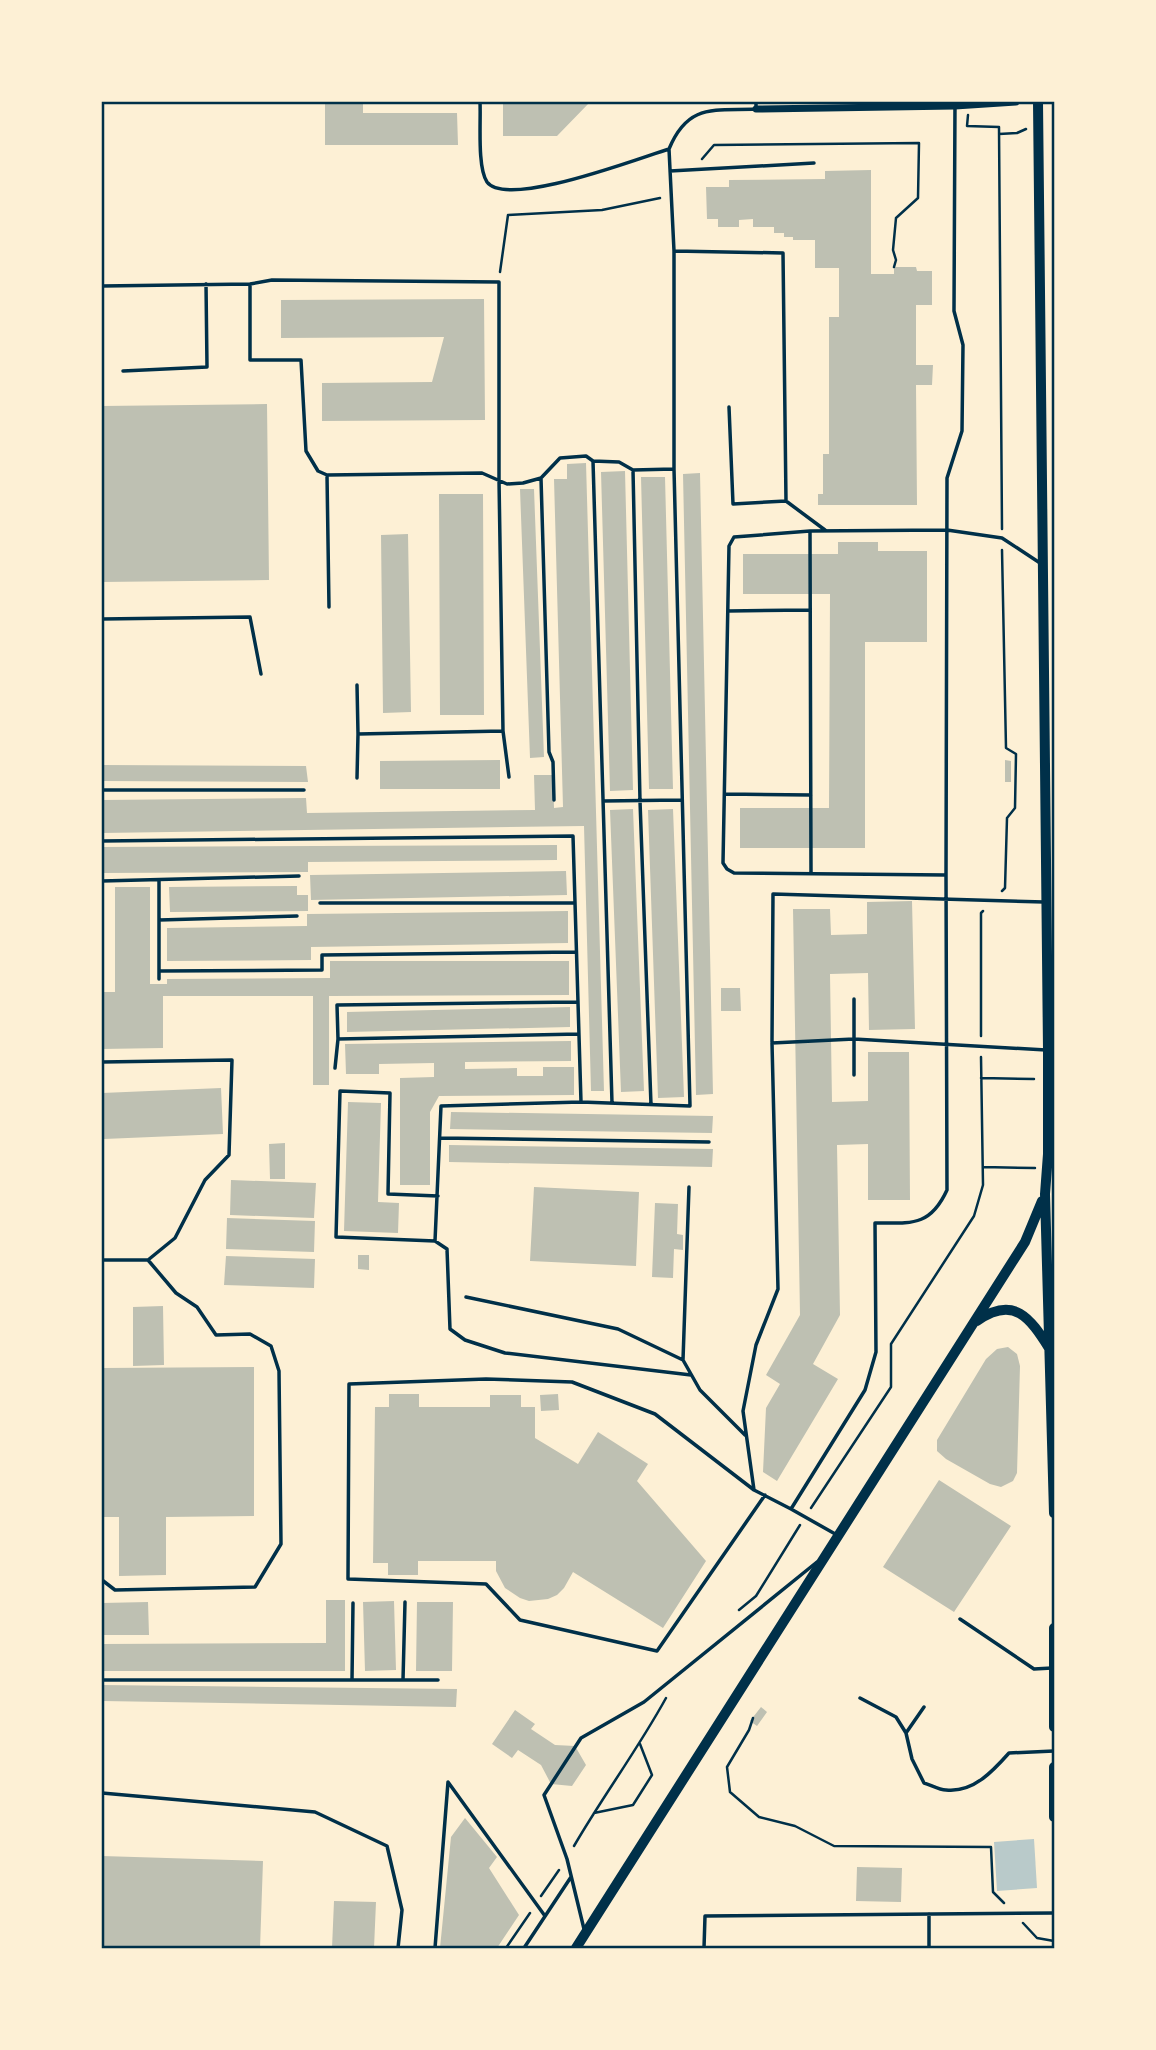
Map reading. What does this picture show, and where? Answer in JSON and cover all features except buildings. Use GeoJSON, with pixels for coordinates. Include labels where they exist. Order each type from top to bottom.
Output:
{"type":"FeatureCollection","features":[{"type":"Feature","properties":{"kind":"main road"},"geometry":{"type":"LineString","coordinates":[[1038,102],[1048,1079],[1051,1104],[1051,1154],[1045,1194],[1055,1513]]}},
{"type":"Feature","properties":{"kind":"main road"},"geometry":{"type":"LineString","coordinates":[[576,1948],[1025,1242],[1045,1194]]}},
{"type":"Feature","properties":{"kind":"main road"},"geometry":{"type":"LineString","coordinates":[[972,1325],[989,1313],[1012,1310],[1026,1316],[1050,1349]]}},
{"type":"Feature","properties":{"kind":"main road"},"geometry":{"type":"LineString","coordinates":[[1055,1628],[1055,1727]]}},
{"type":"Feature","properties":{"kind":"main road"},"geometry":{"type":"LineString","coordinates":[[1055,1767],[1055,1817]]}},
{"type":"Feature","properties":{"kind":"street"},"geometry":{"type":"LineString","coordinates":[[756,105],[1016,102]]}},
{"type":"Feature","properties":{"kind":"lane"},"geometry":{"type":"LineString","coordinates":[[480,102],[482,171],[488,184],[499,190],[543,188],[670,149]]}},
{"type":"Feature","properties":{"kind":"lane"},"geometry":{"type":"LineString","coordinates":[[791,1509],[865,1390],[876,1352],[875,1223],[916,1223],[936,1210],[947,1190],[947,478],[962,431],[963,345],[954,311],[955,104]]}},
{"type":"Feature","properties":{"kind":"lane"},"geometry":{"type":"LineString","coordinates":[[435,1241],[441,1106],[581,1102],[690,1106],[674,469],[674,251],[670,149],[680,130],[695,114],[756,105]]}},
{"type":"Feature","properties":{"kind":"lane"},"geometry":{"type":"LineString","coordinates":[[670,171],[814,163]]}},
{"type":"Feature","properties":{"kind":"lane"},"geometry":{"type":"LineString","coordinates":[[674,251],[783,253],[786,501]]}},
{"type":"Feature","properties":{"kind":"lane"},"geometry":{"type":"LineString","coordinates":[[102,286],[250,284],[272,280],[499,282],[503,731],[509,777]]}},
{"type":"Feature","properties":{"kind":"lane"},"geometry":{"type":"LineString","coordinates":[[123,371],[207,368],[205,284]]}},
{"type":"Feature","properties":{"kind":"lane"},"geometry":{"type":"LineString","coordinates":[[250,284],[250,360],[300,360],[306,451],[318,471],[327,475],[482,473],[507,484],[523,483],[541,478],[560,458],[586,456],[593,461],[619,463],[633,470],[674,469]]}},
{"type":"Feature","properties":{"kind":"lane"},"geometry":{"type":"LineString","coordinates":[[729,407],[733,504],[786,501],[826,531]]}},
{"type":"Feature","properties":{"kind":"lane"},"geometry":{"type":"LineString","coordinates":[[593,461],[612,1104]]}},
{"type":"Feature","properties":{"kind":"lane"},"geometry":{"type":"LineString","coordinates":[[633,470],[640,801],[651,1105]]}},
{"type":"Feature","properties":{"kind":"lane"},"geometry":{"type":"LineString","coordinates":[[327,475],[329,607]]}},
{"type":"Feature","properties":{"kind":"lane"},"geometry":{"type":"LineString","coordinates":[[541,478],[549,752],[554,762],[554,800]]}},
{"type":"Feature","properties":{"kind":"lane"},"geometry":{"type":"LineString","coordinates":[[946,875],[734,873],[723,863],[729,546],[734,537],[810,531],[947,530],[1002,538],[1043,565]]}},
{"type":"Feature","properties":{"kind":"lane"},"geometry":{"type":"LineString","coordinates":[[810,531],[811,873]]}},
{"type":"Feature","properties":{"kind":"lane"},"geometry":{"type":"LineString","coordinates":[[728,611],[810,610]]}},
{"type":"Feature","properties":{"kind":"lane"},"geometry":{"type":"LineString","coordinates":[[102,619],[250,617],[261,674]]}},
{"type":"Feature","properties":{"kind":"lane"},"geometry":{"type":"LineString","coordinates":[[357,685],[357,778]]}},
{"type":"Feature","properties":{"kind":"lane"},"geometry":{"type":"LineString","coordinates":[[358,734],[503,731]]}},
{"type":"Feature","properties":{"kind":"lane"},"geometry":{"type":"LineString","coordinates":[[102,790],[304,790]]}},
{"type":"Feature","properties":{"kind":"lane"},"geometry":{"type":"LineString","coordinates":[[724,794],[811,795]]}},
{"type":"Feature","properties":{"kind":"lane"},"geometry":{"type":"LineString","coordinates":[[603,801],[681,800]]}},
{"type":"Feature","properties":{"kind":"lane"},"geometry":{"type":"LineString","coordinates":[[102,841],[573,836],[581,1102]]}},
{"type":"Feature","properties":{"kind":"lane"},"geometry":{"type":"LineString","coordinates":[[102,881],[299,876]]}},
{"type":"Feature","properties":{"kind":"lane"},"geometry":{"type":"LineString","coordinates":[[159,881],[159,979]]}},
{"type":"Feature","properties":{"kind":"lane"},"geometry":{"type":"LineString","coordinates":[[754,1490],[743,1411],[753,1359],[778,1289],[772,1042],[773,894],[1046,902]]}},
{"type":"Feature","properties":{"kind":"lane"},"geometry":{"type":"LineString","coordinates":[[320,903],[575,903]]}},
{"type":"Feature","properties":{"kind":"lane"},"geometry":{"type":"LineString","coordinates":[[159,920],[297,916]]}},
{"type":"Feature","properties":{"kind":"lane"},"geometry":{"type":"LineString","coordinates":[[159,971],[322,970],[322,955],[576,953]]}},
{"type":"Feature","properties":{"kind":"lane"},"geometry":{"type":"LineString","coordinates":[[854,999],[854,1074]]}},
{"type":"Feature","properties":{"kind":"lane"},"geometry":{"type":"LineString","coordinates":[[335,1068],[337,1005],[578,1002]]}},
{"type":"Feature","properties":{"kind":"lane"},"geometry":{"type":"LineString","coordinates":[[338,1039],[579,1034]]}},
{"type":"Feature","properties":{"kind":"lane"},"geometry":{"type":"LineString","coordinates":[[772,1042],[854,1039],[1048,1050]]}},
{"type":"Feature","properties":{"kind":"lane"},"geometry":{"type":"LineString","coordinates":[[102,1062],[232,1060],[229,1155],[205,1180],[175,1238],[148,1260],[102,1260]]}},
{"type":"Feature","properties":{"kind":"lane"},"geometry":{"type":"LineString","coordinates":[[438,1196],[388,1194],[390,1093],[340,1091],[336,1237],[435,1241],[447,1248],[450,1329],[465,1340],[505,1353],[691,1375]]}},
{"type":"Feature","properties":{"kind":"lane"},"geometry":{"type":"LineString","coordinates":[[440,1138],[709,1142]]}},
{"type":"Feature","properties":{"kind":"lane"},"geometry":{"type":"LineString","coordinates":[[689,1187],[683,1360],[700,1390],[747,1437]]}},
{"type":"Feature","properties":{"kind":"lane"},"geometry":{"type":"LineString","coordinates":[[102,1580],[115,1590],[135,1591],[255,1587],[281,1544],[279,1371],[271,1346],[250,1334],[216,1335],[197,1307],[176,1293],[148,1260]]}},
{"type":"Feature","properties":{"kind":"lane"},"geometry":{"type":"LineString","coordinates":[[466,1297],[618,1329],[683,1360]]}},
{"type":"Feature","properties":{"kind":"lane"},"geometry":{"type":"LineString","coordinates":[[765,1495],[657,1651],[520,1620],[486,1584],[348,1579],[349,1384],[486,1379],[572,1382],[654,1414],[754,1490],[765,1495],[791,1509],[839,1536]]}},
{"type":"Feature","properties":{"kind":"lane"},"geometry":{"type":"LineString","coordinates":[[585,1935],[571,1877],[544,1795],[581,1738],[644,1702],[824,1556]]}},
{"type":"Feature","properties":{"kind":"lane"},"geometry":{"type":"LineString","coordinates":[[403,1680],[405,1602]]}},
{"type":"Feature","properties":{"kind":"lane"},"geometry":{"type":"LineString","coordinates":[[352,1680],[353,1603]]}},
{"type":"Feature","properties":{"kind":"lane"},"geometry":{"type":"LineString","coordinates":[[960,1619],[1034,1669],[1054,1668]]}},
{"type":"Feature","properties":{"kind":"lane"},"geometry":{"type":"LineString","coordinates":[[102,1680],[438,1680]]}},
{"type":"Feature","properties":{"kind":"lane"},"geometry":{"type":"LineString","coordinates":[[860,1698],[896,1717],[906,1733],[912,1759],[924,1783],[947,1790],[970,1786],[991,1773],[1009,1753],[1055,1751]]}},
{"type":"Feature","properties":{"kind":"lane"},"geometry":{"type":"LineString","coordinates":[[906,1733],[924,1707]]}},
{"type":"Feature","properties":{"kind":"lane"},"geometry":{"type":"LineString","coordinates":[[435,1948],[448,1782],[545,1916]]}},
{"type":"Feature","properties":{"kind":"lane"},"geometry":{"type":"LineString","coordinates":[[102,1793],[315,1812],[387,1846],[402,1910],[398,1948]]}},
{"type":"Feature","properties":{"kind":"lane"},"geometry":{"type":"LineString","coordinates":[[524,1948],[571,1877]]}},
{"type":"Feature","properties":{"kind":"lane"},"geometry":{"type":"LineString","coordinates":[[704,1948],[705,1916],[1055,1913]]}},
{"type":"Feature","properties":{"kind":"lane"},"geometry":{"type":"LineString","coordinates":[[929,1914],[929,1948]]}},
{"type":"Feature","properties":{"kind":"path"},"geometry":{"type":"LineString","coordinates":[[693,170],[714,145],[919,144],[918,198],[896,218],[894,267]]}},
{"type":"Feature","properties":{"kind":"path"},"geometry":{"type":"LineString","coordinates":[[499,282],[508,215],[602,209],[670,196]]}},
{"type":"Feature","properties":{"kind":"path"},"geometry":{"type":"LineString","coordinates":[[981,1078],[1048,1079]]}},
{"type":"Feature","properties":{"kind":"path"},"geometry":{"type":"LineString","coordinates":[[983,1167],[1047,1168]]}},
{"type":"Feature","properties":{"kind":"path"},"geometry":{"type":"LineString","coordinates":[[753,1718],[727,1767],[730,1793],[759,1817],[795,1826],[834,1846],[991,1847],[993,1892],[1037,1938],[1055,1941]]}},
{"type":"Feature","properties":{"kind":"path"},"geometry":{"type":"LineString","coordinates":[[593,1813],[633,1805],[652,1775],[640,1744]]}},
{"type":"Feature","properties":{"kind":"shaded area"},"geometry":{"type":"Polygon","coordinates":[[[1034,1839],[1037,1888],[997,1891],[994,1842],[1034,1839]]]}}]}
